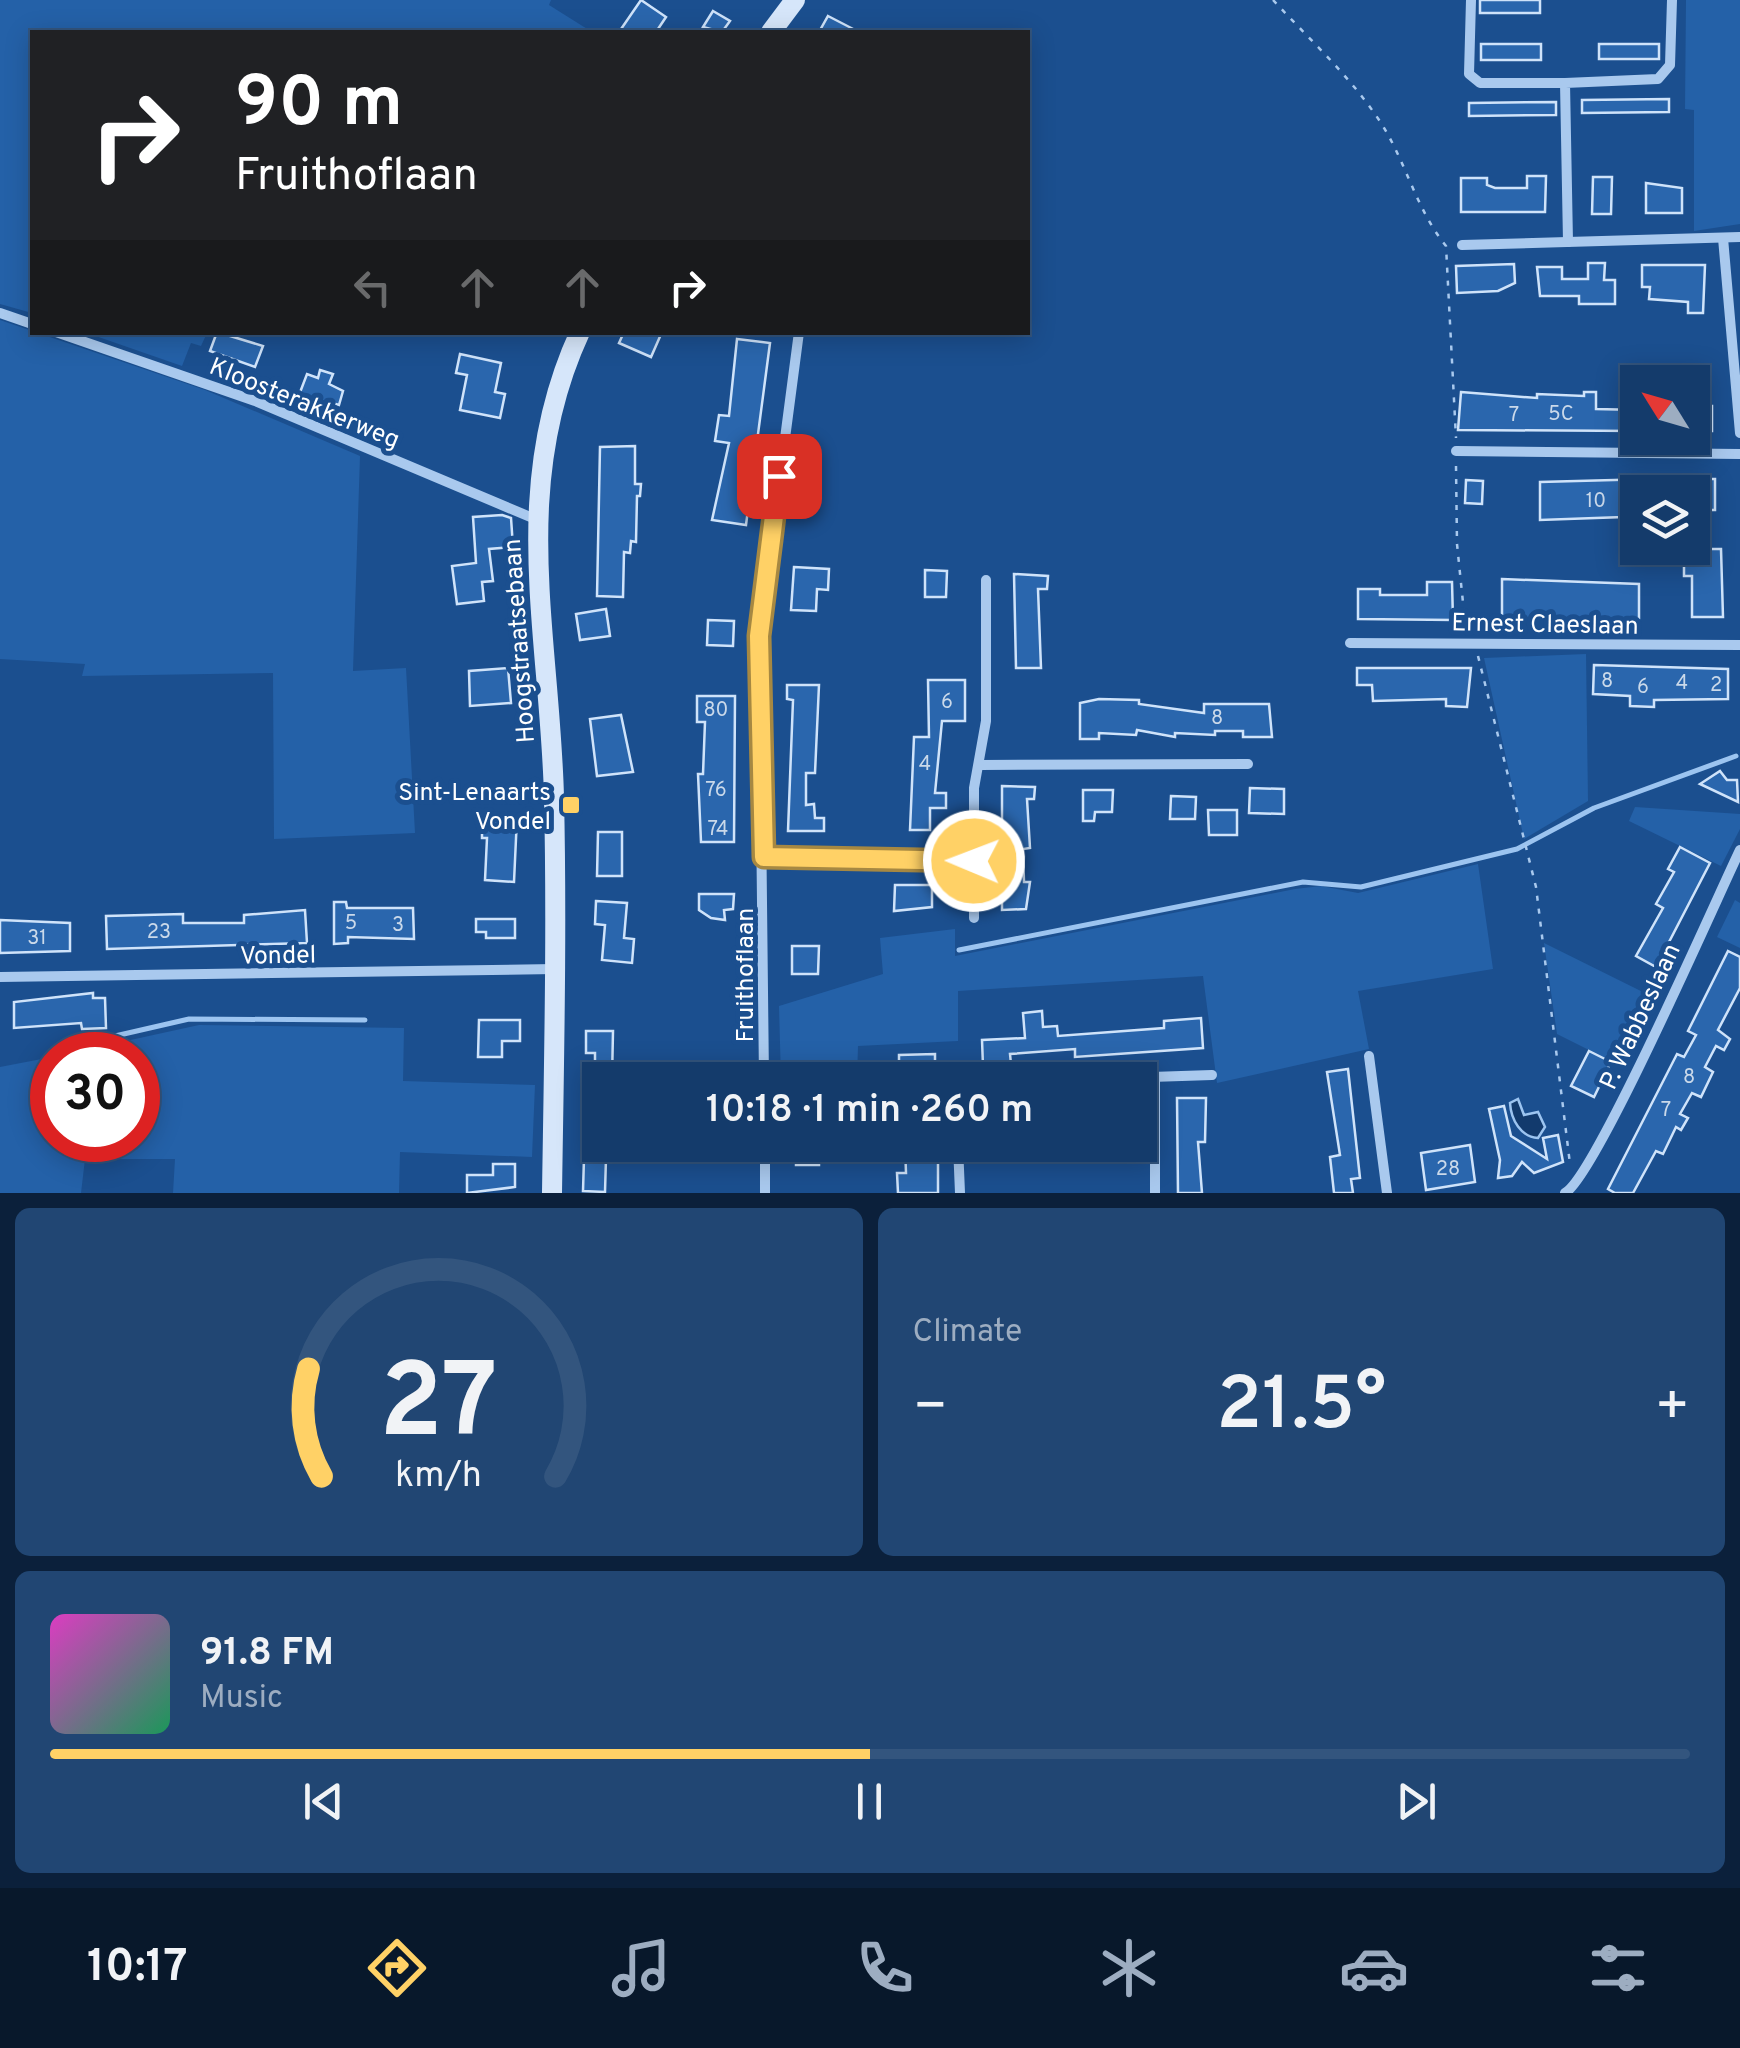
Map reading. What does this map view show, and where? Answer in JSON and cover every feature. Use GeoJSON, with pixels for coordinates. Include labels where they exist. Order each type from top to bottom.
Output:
{"type":"FeatureCollection","features":[{"type":"Feature","properties":{"kind":"main road"},"geometry":{"type":"LineString","coordinates":[[772,30],[795,0]]}},
{"type":"Feature","properties":{"kind":"main road","name":"Hoogstraatsebaan"},"geometry":{"type":"LineString","coordinates":[[552,1193],[554,793],[535,519],[550,420],[579,335]]}},
{"type":"Feature","properties":{"kind":"street"},"geometry":{"type":"LineString","coordinates":[[1471,0],[1470,74],[1480,83],[1564,84],[1658,80],[1670,65],[1672,0]]}},
{"type":"Feature","properties":{"kind":"street"},"geometry":{"type":"LineString","coordinates":[[1564,84],[1568,242]]}},
{"type":"Feature","properties":{"kind":"street"},"geometry":{"type":"LineString","coordinates":[[1462,245],[1740,237]]}},
{"type":"Feature","properties":{"kind":"street"},"geometry":{"type":"LineString","coordinates":[[1723,238],[1740,433]]}},
{"type":"Feature","properties":{"kind":"street"},"geometry":{"type":"LineString","coordinates":[[0,313],[30,323]]}},
{"type":"Feature","properties":{"kind":"street","name":"Kloosterakkerweg"},"geometry":{"type":"LineString","coordinates":[[65,335],[255,401],[535,519]]}},
{"type":"Feature","properties":{"kind":"street","name":"Fruithoflaan"},"geometry":{"type":"LineString","coordinates":[[764,1062],[759,636],[799,335]]}},
{"type":"Feature","properties":{"kind":"street"},"geometry":{"type":"LineString","coordinates":[[1456,451],[1740,454]]}},
{"type":"Feature","properties":{"kind":"street"},"geometry":{"type":"LineString","coordinates":[[974,918],[974,788],[986,721],[986,580]]}},
{"type":"Feature","properties":{"kind":"street","name":"Ernest Claeslaan"},"geometry":{"type":"LineString","coordinates":[[1350,643],[1740,645]]}},
{"type":"Feature","properties":{"kind":"street"},"geometry":{"type":"LineString","coordinates":[[980,765],[1248,764]]}},
{"type":"Feature","properties":{"kind":"street","name":"P. Wabbeslaan"},"geometry":{"type":"LineString","coordinates":[[1565,1193],[1578,1184],[1740,850]]}},
{"type":"Feature","properties":{"kind":"street"},"geometry":{"type":"LineString","coordinates":[[764,857],[974,861]]}},
{"type":"Feature","properties":{"kind":"street","name":"Vondel"},"geometry":{"type":"LineString","coordinates":[[0,976],[556,970]]}},
{"type":"Feature","properties":{"kind":"street"},"geometry":{"type":"LineString","coordinates":[[1369,1056],[1387,1193]]}},
{"type":"Feature","properties":{"kind":"street"},"geometry":{"type":"LineString","coordinates":[[1157,1075],[1212,1075]]}},
{"type":"Feature","properties":{"kind":"street"},"geometry":{"type":"LineString","coordinates":[[765,1162],[765,1193]]}},
{"type":"Feature","properties":{"kind":"street"},"geometry":{"type":"LineString","coordinates":[[959,1162],[960,1193]]}},
{"type":"Feature","properties":{"kind":"street"},"geometry":{"type":"LineString","coordinates":[[1155,1162],[1155,1193]]}},
{"type":"Feature","properties":{"kind":"path"},"geometry":{"type":"LineString","coordinates":[[1273,0],[1347,76],[1383,126],[1430,227],[1446,246]]}},
{"type":"Feature","properties":{"kind":"path"},"geometry":{"type":"LineString","coordinates":[[1475,642],[1536,887],[1570,1165],[1578,1184]]}},
{"type":"Feature","properties":{"kind":"shaded area"},"geometry":{"type":"Polygon","coordinates":[[[0,0],[551,0],[549,5],[589,30],[30,30],[30,312],[0,304],[0,0]]]}},
{"type":"Feature","properties":{"kind":"shaded area"},"geometry":{"type":"Polygon","coordinates":[[[1686,0],[1740,0],[1740,224],[1694,231],[1694,110],[1685,109],[1686,0]]]}},
{"type":"Feature","properties":{"kind":"shaded area"},"geometry":{"type":"Polygon","coordinates":[[[0,320],[30,330],[30,335],[44,335],[205,390],[360,456],[353,671],[406,668],[415,833],[274,839],[273,673],[82,676],[85,664],[0,659],[0,320]]]}},
{"type":"Feature","properties":{"kind":"shaded area"},"geometry":{"type":"Polygon","coordinates":[[[93,335],[206,335],[201,346],[191,343],[182,366],[93,335]]]}},
{"type":"Feature","properties":{"kind":"shaded area"},"geometry":{"type":"Polygon","coordinates":[[[1586,654],[1588,801],[1524,839],[1484,658],[1586,654]]]}},
{"type":"Feature","properties":{"kind":"shaded area"},"geometry":{"type":"Polygon","coordinates":[[[1635,807],[1740,814],[1740,829],[1721,866],[1629,821],[1635,807]]]}},
{"type":"Feature","properties":{"kind":"shaded area"},"geometry":{"type":"Polygon","coordinates":[[[1478,864],[1493,969],[1358,991],[1369,1049],[1217,1083],[1203,976],[958,991],[958,1041],[858,1046],[858,1062],[781,1062],[779,1006],[883,974],[880,938],[955,929],[955,956],[1295,889],[1321,886],[1358,893],[1478,864]]]}},
{"type":"Feature","properties":{"kind":"shaded area"},"geometry":{"type":"Polygon","coordinates":[[[1735,900],[1740,903],[1740,948],[1717,937],[1735,900]]]}},
{"type":"Feature","properties":{"kind":"shaded area"},"geometry":{"type":"Polygon","coordinates":[[[1544,943],[1657,999],[1623,1067],[1557,1034],[1544,943]]]}},
{"type":"Feature","properties":{"kind":"shaded area"},"geometry":{"type":"Polygon","coordinates":[[[199,1025],[404,1028],[403,1081],[535,1085],[532,1157],[400,1152],[399,1193],[173,1193],[175,1159],[160,1159],[160,1034],[199,1025]]]}},
{"type":"Feature","properties":{"kind":"shaded area"},"geometry":{"type":"Polygon","coordinates":[[[30,1061],[30,1162],[85,1162],[81,1193],[0,1193],[0,1067],[30,1061]]]}},
{"type":"Feature","properties":{"kind":"shaded area"},"geometry":{"type":"Polygon","coordinates":[[[1518,1099],[1524,1115],[1538,1112],[1545,1127],[1538,1138],[1522,1131],[1512,1116],[1510,1103],[1518,1099]]]}},
{"type":"Feature","properties":{"kind":"building"},"geometry":{"type":"Polygon","coordinates":[[[641,0],[666,17],[657,30],[620,30],[641,0]]]}},
{"type":"Feature","properties":{"kind":"building"},"geometry":{"type":"Polygon","coordinates":[[[1480,0],[1540,0],[1540,13],[1480,13],[1480,0]]]}},
{"type":"Feature","properties":{"kind":"building"},"geometry":{"type":"Polygon","coordinates":[[[713,11],[730,21],[723,30],[703,27],[713,11]]]}},
{"type":"Feature","properties":{"kind":"building"},"geometry":{"type":"Polygon","coordinates":[[[828,16],[855,30],[820,30],[828,16]]]}},
{"type":"Feature","properties":{"kind":"building"},"geometry":{"type":"Polygon","coordinates":[[[1481,44],[1541,44],[1541,60],[1481,60],[1481,44]]]}},
{"type":"Feature","properties":{"kind":"building"},"geometry":{"type":"Polygon","coordinates":[[[1599,44],[1659,44],[1659,59],[1599,59],[1599,44]]]}},
{"type":"Feature","properties":{"kind":"building"},"geometry":{"type":"Polygon","coordinates":[[[1669,99],[1669,112],[1582,113],[1582,100],[1669,99]]]}},
{"type":"Feature","properties":{"kind":"building"},"geometry":{"type":"Polygon","coordinates":[[[1556,102],[1556,115],[1469,116],[1469,103],[1556,102]]]}},
{"type":"Feature","properties":{"kind":"building"},"geometry":{"type":"Polygon","coordinates":[[[1527,176],[1546,176],[1545,212],[1461,212],[1461,178],[1487,178],[1487,185],[1495,188],[1527,188],[1527,176]]]}},
{"type":"Feature","properties":{"kind":"building"},"geometry":{"type":"Polygon","coordinates":[[[1593,177],[1612,177],[1611,214],[1592,214],[1593,177]]]}},
{"type":"Feature","properties":{"kind":"building"},"geometry":{"type":"Polygon","coordinates":[[[1646,183],[1682,188],[1682,213],[1646,213],[1646,183]]]}},
{"type":"Feature","properties":{"kind":"building"},"geometry":{"type":"Polygon","coordinates":[[[1588,263],[1605,263],[1604,280],[1615,280],[1615,304],[1579,304],[1579,296],[1540,296],[1537,267],[1562,267],[1562,279],[1588,279],[1588,263]]]}},
{"type":"Feature","properties":{"kind":"building"},"geometry":{"type":"Polygon","coordinates":[[[1514,264],[1515,283],[1498,291],[1457,293],[1456,266],[1514,264]]]}},
{"type":"Feature","properties":{"kind":"building"},"geometry":{"type":"Polygon","coordinates":[[[1642,265],[1705,265],[1703,313],[1688,313],[1688,302],[1649,299],[1650,287],[1642,287],[1642,265]]]}},
{"type":"Feature","properties":{"kind":"building"},"geometry":{"type":"Polygon","coordinates":[[[216,335],[263,346],[255,367],[210,351],[216,335]]]}},
{"type":"Feature","properties":{"kind":"building"},"geometry":{"type":"Polygon","coordinates":[[[623,335],[661,335],[651,357],[619,343],[623,335]]]}},
{"type":"Feature","properties":{"kind":"building"},"geometry":{"type":"Polygon","coordinates":[[[737,339],[770,343],[746,525],[712,520],[729,443],[715,441],[719,415],[729,416],[737,339]]]}},
{"type":"Feature","properties":{"kind":"building"},"geometry":{"type":"Polygon","coordinates":[[[460,354],[501,363],[495,392],[505,394],[500,418],[460,410],[467,375],[456,373],[460,354]]]}},
{"type":"Feature","properties":{"kind":"building"},"geometry":{"type":"Polygon","coordinates":[[[320,370],[333,374],[329,384],[343,391],[339,405],[329,402],[325,412],[313,408],[315,401],[299,395],[307,374],[318,378],[320,370]]]}},
{"type":"Feature","properties":{"kind":"building"},"geometry":{"type":"Polygon","coordinates":[[[1461,392],[1537,398],[1537,394],[1584,396],[1584,392],[1596,392],[1596,409],[1620,410],[1620,431],[1458,430],[1461,392]]]}},
{"type":"Feature","properties":{"kind":"building"},"geometry":{"type":"Polygon","coordinates":[[[635,446],[635,484],[641,484],[636,542],[631,541],[630,553],[624,552],[623,597],[597,596],[600,447],[635,446]]]}},
{"type":"Feature","properties":{"kind":"building"},"geometry":{"type":"Polygon","coordinates":[[[1710,479],[1715,479],[1715,510],[1710,510],[1710,479]]]}},
{"type":"Feature","properties":{"kind":"building"},"geometry":{"type":"Polygon","coordinates":[[[1466,480],[1483,481],[1482,504],[1465,503],[1466,480]]]}},
{"type":"Feature","properties":{"kind":"building"},"geometry":{"type":"Polygon","coordinates":[[[1620,480],[1620,517],[1540,520],[1540,482],[1620,480]]]}},
{"type":"Feature","properties":{"kind":"building"},"geometry":{"type":"Polygon","coordinates":[[[473,517],[511,518],[513,547],[489,549],[493,581],[482,582],[484,601],[457,604],[452,566],[476,563],[473,517]]]}},
{"type":"Feature","properties":{"kind":"building"},"geometry":{"type":"Polygon","coordinates":[[[1710,549],[1721,549],[1723,617],[1692,617],[1692,576],[1684,576],[1684,565],[1710,565],[1710,549]]]}},
{"type":"Feature","properties":{"kind":"building"},"geometry":{"type":"Polygon","coordinates":[[[794,567],[829,569],[828,590],[817,589],[816,611],[791,610],[794,567]]]}},
{"type":"Feature","properties":{"kind":"building"},"geometry":{"type":"Polygon","coordinates":[[[925,570],[947,571],[946,597],[925,597],[925,570]]]}},
{"type":"Feature","properties":{"kind":"building"},"geometry":{"type":"Polygon","coordinates":[[[1014,574],[1048,576],[1047,589],[1038,589],[1041,668],[1016,668],[1014,574]]]}},
{"type":"Feature","properties":{"kind":"building"},"geometry":{"type":"Polygon","coordinates":[[[1502,579],[1639,584],[1639,618],[1502,620],[1502,579]]]}},
{"type":"Feature","properties":{"kind":"building"},"geometry":{"type":"Polygon","coordinates":[[[1427,582],[1452,582],[1453,620],[1358,619],[1358,589],[1380,589],[1380,595],[1427,595],[1427,582]]]}},
{"type":"Feature","properties":{"kind":"building"},"geometry":{"type":"Polygon","coordinates":[[[606,609],[610,636],[580,640],[576,614],[606,609]]]}},
{"type":"Feature","properties":{"kind":"building"},"geometry":{"type":"Polygon","coordinates":[[[708,620],[734,621],[733,646],[707,645],[708,620]]]}},
{"type":"Feature","properties":{"kind":"building"},"geometry":{"type":"Polygon","coordinates":[[[1594,665],[1728,669],[1728,699],[1654,700],[1654,707],[1630,706],[1630,696],[1593,694],[1594,665]]]}},
{"type":"Feature","properties":{"kind":"building"},"geometry":{"type":"Polygon","coordinates":[[[508,668],[511,703],[470,706],[469,671],[508,668]]]}},
{"type":"Feature","properties":{"kind":"building"},"geometry":{"type":"Polygon","coordinates":[[[1357,668],[1471,668],[1467,707],[1446,706],[1446,699],[1373,701],[1372,685],[1357,685],[1357,668]]]}},
{"type":"Feature","properties":{"kind":"building"},"geometry":{"type":"Polygon","coordinates":[[[928,680],[965,680],[965,721],[942,721],[935,793],[946,793],[946,808],[930,808],[930,830],[910,830],[914,737],[929,737],[928,680]]]}},
{"type":"Feature","properties":{"kind":"building"},"geometry":{"type":"Polygon","coordinates":[[[787,685],[819,685],[815,773],[806,773],[806,805],[814,804],[815,818],[824,818],[824,831],[788,831],[793,700],[787,699],[787,685]]]}},
{"type":"Feature","properties":{"kind":"building"},"geometry":{"type":"Polygon","coordinates":[[[697,696],[735,696],[734,842],[701,842],[698,774],[703,774],[705,722],[697,722],[697,696]]]}},
{"type":"Feature","properties":{"kind":"building"},"geometry":{"type":"Polygon","coordinates":[[[1099,699],[1139,700],[1139,704],[1204,713],[1204,704],[1269,704],[1272,737],[1243,737],[1243,731],[1215,731],[1215,735],[1175,733],[1175,737],[1137,730],[1136,735],[1099,733],[1099,739],[1080,739],[1080,703],[1099,699]]]}},
{"type":"Feature","properties":{"kind":"building"},"geometry":{"type":"Polygon","coordinates":[[[621,715],[633,772],[597,776],[590,719],[621,715]]]}},
{"type":"Feature","properties":{"kind":"building"},"geometry":{"type":"Polygon","coordinates":[[[1720,771],[1727,780],[1737,780],[1738,802],[1700,784],[1720,771]]]}},
{"type":"Feature","properties":{"kind":"building"},"geometry":{"type":"Polygon","coordinates":[[[1002,786],[1035,787],[1034,799],[1027,799],[1030,848],[1023,849],[1024,882],[1030,882],[1026,909],[1002,910],[1002,786]]]}},
{"type":"Feature","properties":{"kind":"building"},"geometry":{"type":"Polygon","coordinates":[[[1250,788],[1284,789],[1284,814],[1249,813],[1250,788]]]}},
{"type":"Feature","properties":{"kind":"building"},"geometry":{"type":"Polygon","coordinates":[[[1083,790],[1113,790],[1112,812],[1095,812],[1094,821],[1083,821],[1083,790]]]}},
{"type":"Feature","properties":{"kind":"building"},"geometry":{"type":"Polygon","coordinates":[[[1171,796],[1196,797],[1195,819],[1170,819],[1171,796]]]}},
{"type":"Feature","properties":{"kind":"building"},"geometry":{"type":"Polygon","coordinates":[[[1208,810],[1237,810],[1237,835],[1209,835],[1208,810]]]}},
{"type":"Feature","properties":{"kind":"building"},"geometry":{"type":"Polygon","coordinates":[[[482,816],[517,817],[514,882],[485,880],[487,838],[482,838],[482,816]]]}},
{"type":"Feature","properties":{"kind":"building"},"geometry":{"type":"Polygon","coordinates":[[[598,832],[622,832],[622,876],[597,876],[598,832]]]}},
{"type":"Feature","properties":{"kind":"building"},"geometry":{"type":"Polygon","coordinates":[[[1680,847],[1710,863],[1656,967],[1636,956],[1663,908],[1656,904],[1674,872],[1668,869],[1680,847]]]}},
{"type":"Feature","properties":{"kind":"building"},"geometry":{"type":"Polygon","coordinates":[[[895,885],[932,885],[932,907],[894,911],[895,885]]]}},
{"type":"Feature","properties":{"kind":"building"},"geometry":{"type":"Polygon","coordinates":[[[699,894],[734,894],[733,909],[724,910],[725,920],[711,918],[699,910],[699,894]]]}},
{"type":"Feature","properties":{"kind":"building"},"geometry":{"type":"Polygon","coordinates":[[[596,901],[627,903],[624,938],[634,939],[632,963],[602,960],[605,925],[595,924],[596,901]]]}},
{"type":"Feature","properties":{"kind":"building"},"geometry":{"type":"Polygon","coordinates":[[[334,902],[346,902],[347,908],[413,908],[414,939],[348,937],[348,943],[334,944],[334,902]]]}},
{"type":"Feature","properties":{"kind":"building"},"geometry":{"type":"Polygon","coordinates":[[[305,910],[307,943],[107,949],[106,916],[183,914],[183,923],[244,923],[244,915],[305,910]]]}},
{"type":"Feature","properties":{"kind":"building"},"geometry":{"type":"Polygon","coordinates":[[[476,919],[515,919],[515,938],[486,938],[486,932],[476,932],[476,919]]]}},
{"type":"Feature","properties":{"kind":"building"},"geometry":{"type":"Polygon","coordinates":[[[0,920],[70,923],[70,951],[0,953],[0,920]]]}},
{"type":"Feature","properties":{"kind":"building"},"geometry":{"type":"Polygon","coordinates":[[[792,946],[819,946],[818,974],[792,974],[792,946]]]}},
{"type":"Feature","properties":{"kind":"building"},"geometry":{"type":"Polygon","coordinates":[[[1728,951],[1740,957],[1740,988],[1718,1030],[1730,1039],[1724,1050],[1716,1046],[1705,1067],[1713,1072],[1701,1097],[1692,1093],[1680,1114],[1688,1118],[1681,1130],[1676,1127],[1663,1154],[1656,1151],[1633,1193],[1615,1193],[1608,1189],[1677,1054],[1684,1057],[1696,1035],[1688,1031],[1728,951]]]}},
{"type":"Feature","properties":{"kind":"building"},"geometry":{"type":"Polygon","coordinates":[[[93,993],[93,998],[105,998],[106,1028],[82,1029],[81,1023],[14,1028],[14,1002],[93,993]]]}},
{"type":"Feature","properties":{"kind":"building"},"geometry":{"type":"Polygon","coordinates":[[[1042,1011],[1043,1027],[1057,1026],[1058,1036],[1164,1028],[1164,1021],[1201,1018],[1203,1048],[1075,1057],[1075,1049],[1010,1054],[1011,1062],[983,1062],[982,1040],[1025,1038],[1023,1013],[1042,1011]]]}},
{"type":"Feature","properties":{"kind":"building"},"geometry":{"type":"Polygon","coordinates":[[[479,1020],[520,1020],[520,1041],[502,1041],[502,1057],[478,1057],[479,1020]]]}},
{"type":"Feature","properties":{"kind":"building"},"geometry":{"type":"Polygon","coordinates":[[[586,1031],[613,1031],[612,1062],[595,1062],[595,1053],[586,1053],[586,1031]]]}},
{"type":"Feature","properties":{"kind":"building"},"geometry":{"type":"Polygon","coordinates":[[[1589,1051],[1611,1062],[1594,1097],[1571,1086],[1589,1051]]]}},
{"type":"Feature","properties":{"kind":"building"},"geometry":{"type":"Polygon","coordinates":[[[935,1054],[935,1062],[899,1062],[899,1055],[935,1054]]]}},
{"type":"Feature","properties":{"kind":"building"},"geometry":{"type":"Polygon","coordinates":[[[1348,1069],[1360,1178],[1351,1179],[1353,1193],[1334,1193],[1330,1157],[1340,1155],[1327,1072],[1348,1069]]]}},
{"type":"Feature","properties":{"kind":"building"},"geometry":{"type":"Polygon","coordinates":[[[1177,1098],[1206,1098],[1205,1142],[1198,1142],[1202,1193],[1178,1193],[1177,1098]]]}},
{"type":"Feature","properties":{"kind":"building"},"geometry":{"type":"Polygon","coordinates":[[[1504,1106],[1511,1136],[1547,1159],[1543,1138],[1558,1135],[1563,1162],[1534,1173],[1522,1162],[1512,1176],[1498,1178],[1500,1160],[1489,1109],[1504,1106]]]}},
{"type":"Feature","properties":{"kind":"building"},"geometry":{"type":"Polygon","coordinates":[[[1470,1145],[1475,1182],[1426,1190],[1421,1153],[1470,1145]]]}},
{"type":"Feature","properties":{"kind":"building"},"geometry":{"type":"Polygon","coordinates":[[[584,1162],[606,1162],[605,1192],[583,1191],[584,1162]]]}},
{"type":"Feature","properties":{"kind":"building"},"geometry":{"type":"Polygon","coordinates":[[[796,1162],[819,1162],[819,1165],[796,1162]]]}},
{"type":"Feature","properties":{"kind":"building"},"geometry":{"type":"Polygon","coordinates":[[[906,1162],[938,1162],[938,1193],[898,1193],[897,1173],[906,1173],[906,1162]]]}},
{"type":"Feature","properties":{"kind":"building"},"geometry":{"type":"Polygon","coordinates":[[[493,1164],[515,1164],[515,1187],[467,1193],[467,1175],[493,1175],[493,1164]]]}},
{"type":"Feature","properties":{"kind":"waterway"},"geometry":{"type":"LineString","coordinates":[[959,950],[1303,882],[1361,887],[1517,849],[1594,808],[1736,756]]}},
{"type":"Feature","properties":{"kind":"waterway"},"geometry":{"type":"LineString","coordinates":[[132,1032],[189,1019],[365,1020]]}},
{"type":"Feature","properties":{"kind":"place","name":"Sint-Lenaarts Vondel"},"geometry":{"type":"Point","coordinates":[571,805]}},
{"type":"Feature","properties":{"kind":"route"},"geometry":{"type":"LineString","coordinates":[[779,476],[759,636],[764,857],[974,861]]}}]}
